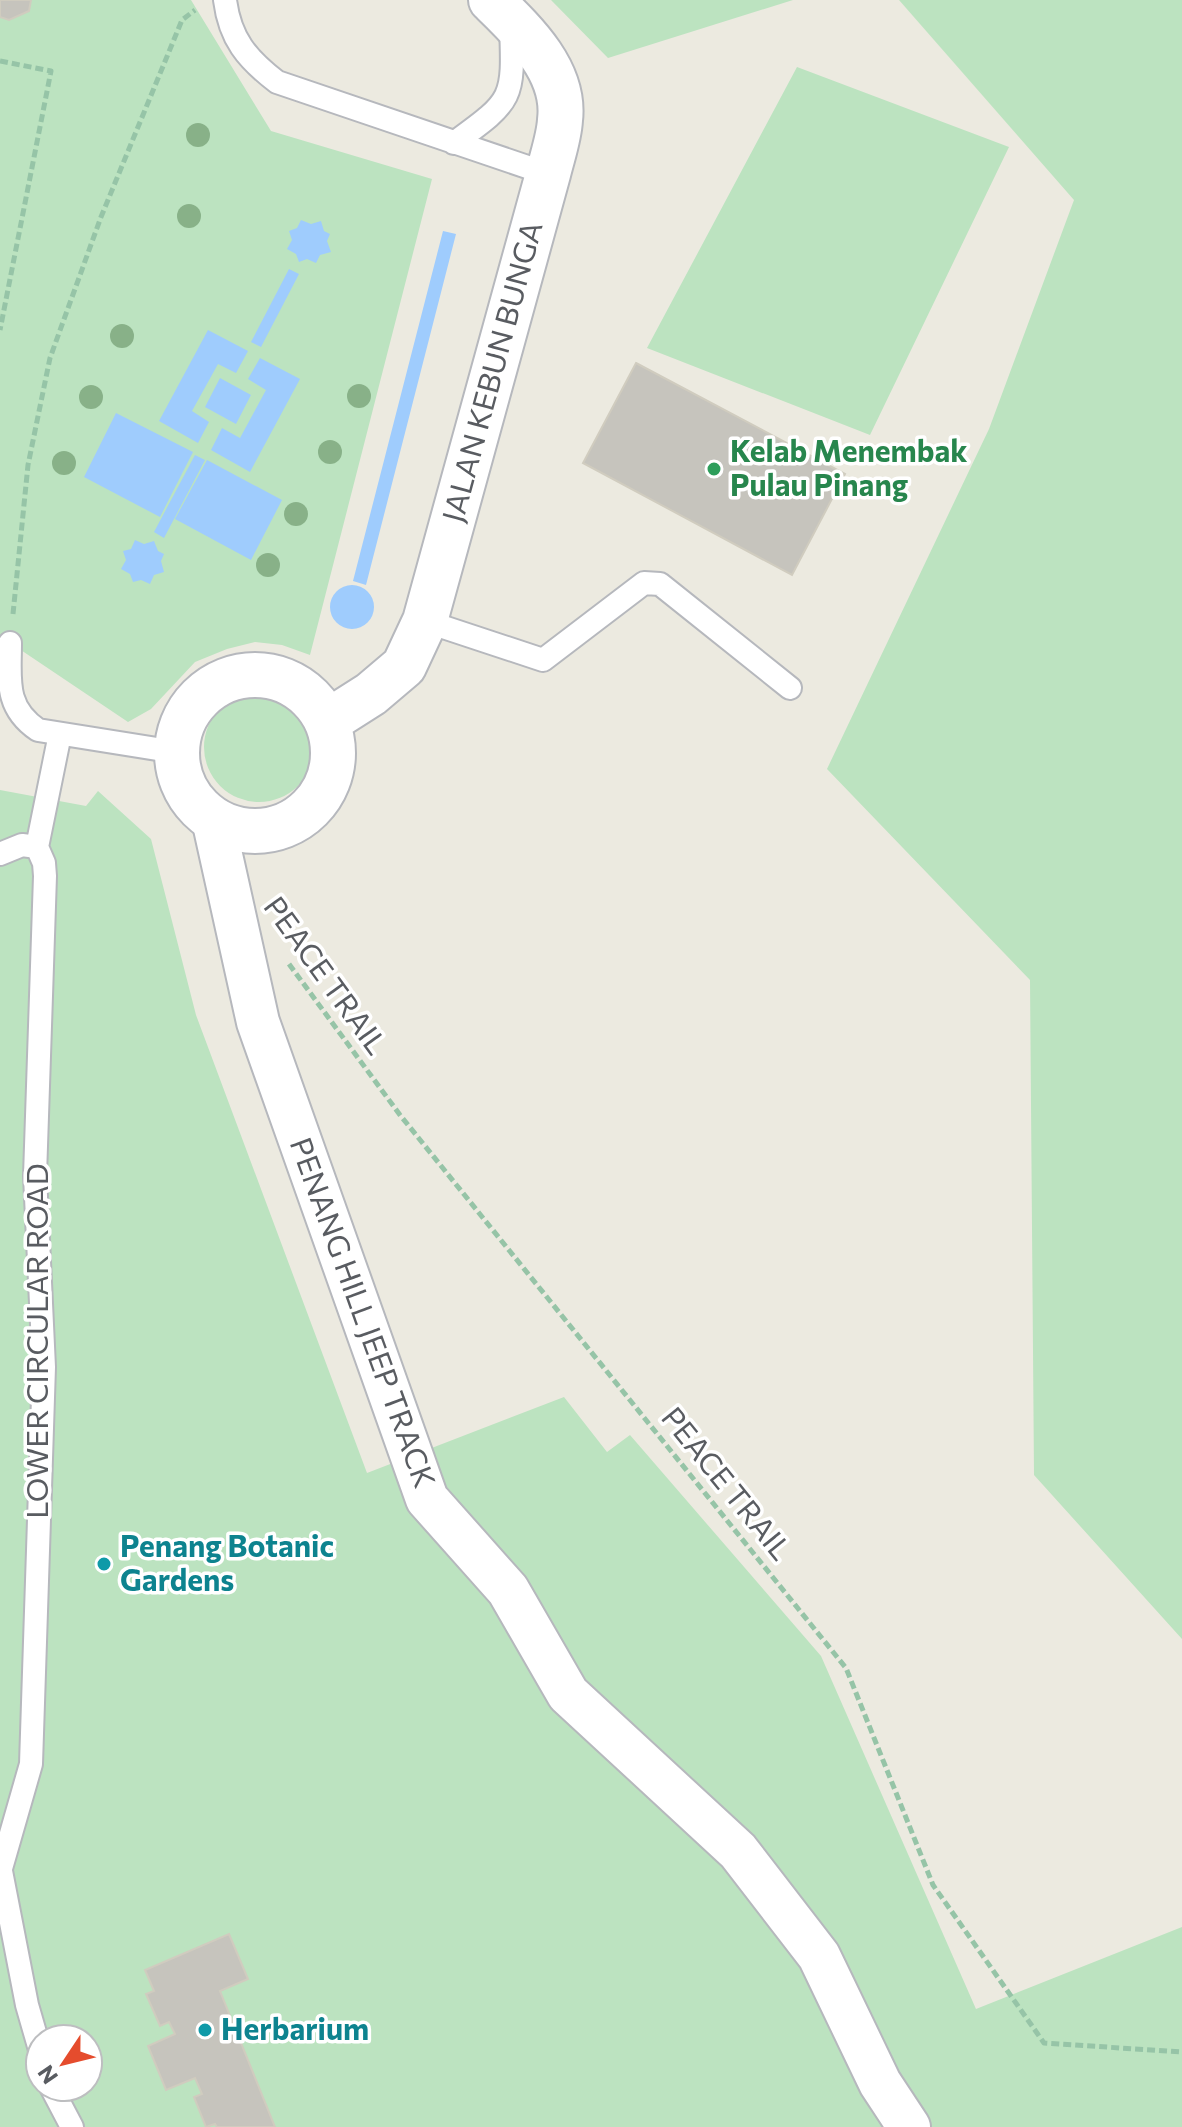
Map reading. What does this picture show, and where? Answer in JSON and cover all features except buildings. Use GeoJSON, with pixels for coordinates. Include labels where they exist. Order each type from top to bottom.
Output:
{"type":"FeatureCollection","features":[{"type":"Feature","properties":{"kind":"street","name":"JALAN KEBUN BUNGA"},"geometry":{"type":"LineString","coordinates":[[327,722],[371,694],[404,666],[425,621],[548,174],[561,118],[557,86],[545,61],[501,9]]}},
{"type":"Feature","properties":{"kind":"street"},"geometry":{"type":"LineString","coordinates":[[266,675],[291,683],[312,700],[327,722],[333,745],[331,770],[323,792],[308,810],[288,824],[263,831],[237,829],[213,819],[194,802],[181,779],[176,752],[181,726],[194,702],[214,685],[239,676],[266,675]]}},
{"type":"Feature","properties":{"kind":"street","name":"PENANG HILL JEEP TRACK"},"geometry":{"type":"LineString","coordinates":[[213,819],[258,1022],[427,1499],[508,1590],[568,1694],[738,1851],[819,1956],[880,2083],[909,2127]]}},
{"type":"Feature","properties":{"kind":"lane"},"geometry":{"type":"LineString","coordinates":[[225,0],[227,17],[236,39],[251,63],[277,82],[548,174]]}},
{"type":"Feature","properties":{"kind":"lane"},"geometry":{"type":"LineString","coordinates":[[454,143],[496,112],[508,93],[513,71],[501,9]]}},
{"type":"Feature","properties":{"kind":"lane"},"geometry":{"type":"LineString","coordinates":[[425,621],[543,660],[630,592],[644,583],[660,584],[790,688]]}},
{"type":"Feature","properties":{"kind":"lane"},"geometry":{"type":"LineString","coordinates":[[10,643],[11,697],[23,720],[38,730],[176,752]]}},
{"type":"Feature","properties":{"kind":"lane"},"geometry":{"type":"LineString","coordinates":[[0,854],[22,845],[37,847],[60,734]]}},
{"type":"Feature","properties":{"kind":"lane","name":"LOWER CIRCULAR ROAD"},"geometry":{"type":"LineString","coordinates":[[0,1871],[31,1764],[38,1600],[44,1367],[35,1176],[45,876],[44,863],[37,847]]}},
{"type":"Feature","properties":{"kind":"lane"},"geometry":{"type":"LineString","coordinates":[[0,1871],[32,2023]]}},
{"type":"Feature","properties":{"kind":"lane"},"geometry":{"type":"LineString","coordinates":[[59,2103],[72,2127]]}},
{"type":"Feature","properties":{"kind":"path"},"geometry":{"type":"LineString","coordinates":[[10,643],[28,465],[50,358],[101,217],[182,20],[200,7]]}},
{"type":"Feature","properties":{"kind":"path"},"geometry":{"type":"LineString","coordinates":[[0,61],[51,71],[0,330]]}},
{"type":"Feature","properties":{"kind":"path","name":"PEACE TRAIL"},"geometry":{"type":"LineString","coordinates":[[281,954],[400,1115],[846,1668],[933,1885],[1044,2043],[1182,2052]]}},
{"type":"Feature","properties":{"kind":"green space"},"geometry":{"type":"Polygon","coordinates":[[[0,0],[191,0],[271,131],[432,179],[310,655],[282,645],[255,642],[227,649],[195,662],[151,709],[128,722],[0,636],[0,0]]]}},
{"type":"Feature","properties":{"kind":"green space"},"geometry":{"type":"Polygon","coordinates":[[[551,0],[793,0],[608,58],[551,0]]]}},
{"type":"Feature","properties":{"kind":"green space"},"geometry":{"type":"Polygon","coordinates":[[[899,0],[1182,0],[1182,1639],[1034,1475],[1030,980],[827,769],[989,429],[1074,200],[899,0]]]}},
{"type":"Feature","properties":{"kind":"green space"},"geometry":{"type":"Polygon","coordinates":[[[797,67],[1009,147],[870,435],[647,348],[797,67]]]}},
{"type":"Feature","properties":{"kind":"green space"},"geometry":{"type":"Polygon","coordinates":[[[259,692],[280,697],[298,708],[309,726],[314,747],[309,768],[298,786],[280,797],[259,802],[238,797],[220,786],[209,768],[204,747],[209,726],[220,708],[238,697],[259,692]]]}},
{"type":"Feature","properties":{"kind":"green space"},"geometry":{"type":"Polygon","coordinates":[[[0,790],[86,806],[98,791],[151,839],[196,1015],[367,1473],[564,1397],[607,1452],[630,1435],[821,1656],[976,2009],[1182,1927],[1182,2127],[0,2127],[0,790]]]}},
{"type":"Feature","properties":{"kind":"water"},"geometry":{"type":"Polygon","coordinates":[[[301,220],[311,224],[321,221],[324,231],[330,234],[327,241],[331,252],[320,255],[316,263],[307,259],[299,262],[296,254],[287,249],[292,240],[289,231],[297,228],[301,220]]]}},
{"type":"Feature","properties":{"kind":"water"},"geometry":{"type":"Polygon","coordinates":[[[443,231],[456,234],[366,585],[353,581],[443,231]]]}},
{"type":"Feature","properties":{"kind":"water"},"geometry":{"type":"Polygon","coordinates":[[[289,269],[299,274],[261,347],[251,342],[289,269]]]}},
{"type":"Feature","properties":{"kind":"water"},"geometry":{"type":"Polygon","coordinates":[[[208,330],[248,351],[236,373],[218,364],[192,411],[209,422],[198,443],[159,421],[208,330]]]}},
{"type":"Feature","properties":{"kind":"water"},"geometry":{"type":"Polygon","coordinates":[[[260,358],[300,379],[250,472],[211,450],[222,428],[240,438],[266,390],[248,379],[260,358]]]}},
{"type":"Feature","properties":{"kind":"water"},"geometry":{"type":"Polygon","coordinates":[[[220,378],[251,395],[236,424],[205,407],[220,378]]]}},
{"type":"Feature","properties":{"kind":"water"},"geometry":{"type":"Polygon","coordinates":[[[116,413],[193,452],[160,517],[84,477],[116,413]]]}},
{"type":"Feature","properties":{"kind":"water"},"geometry":{"type":"Polygon","coordinates":[[[195,455],[205,460],[164,538],[154,532],[195,455]]]}},
{"type":"Feature","properties":{"kind":"water"},"geometry":{"type":"Polygon","coordinates":[[[207,460],[282,500],[251,560],[175,519],[207,460]]]}},
{"type":"Feature","properties":{"kind":"water"},"geometry":{"type":"Polygon","coordinates":[[[135,540],[144,544],[154,541],[158,551],[164,554],[161,561],[164,572],[154,575],[150,584],[141,580],[133,582],[130,574],[121,569],[126,560],[123,551],[131,549],[135,540]]]}},
{"type":"Feature","properties":{"kind":"water"},"geometry":{"type":"Polygon","coordinates":[[[352,585],[368,591],[374,607],[368,623],[352,629],[336,623],[330,607],[336,591],[352,585]]]}},
{"type":"Feature","properties":{"kind":"place","name":"Kelab Menembak Pulau Pinang"},"geometry":{"type":"Point","coordinates":[714,469]}},
{"type":"Feature","properties":{"kind":"place","name":"Penang Botanic Gardens"},"geometry":{"type":"Point","coordinates":[104,1564]}},
{"type":"Feature","properties":{"kind":"place","name":"Herbarium"},"geometry":{"type":"Point","coordinates":[205,2030]}}]}
